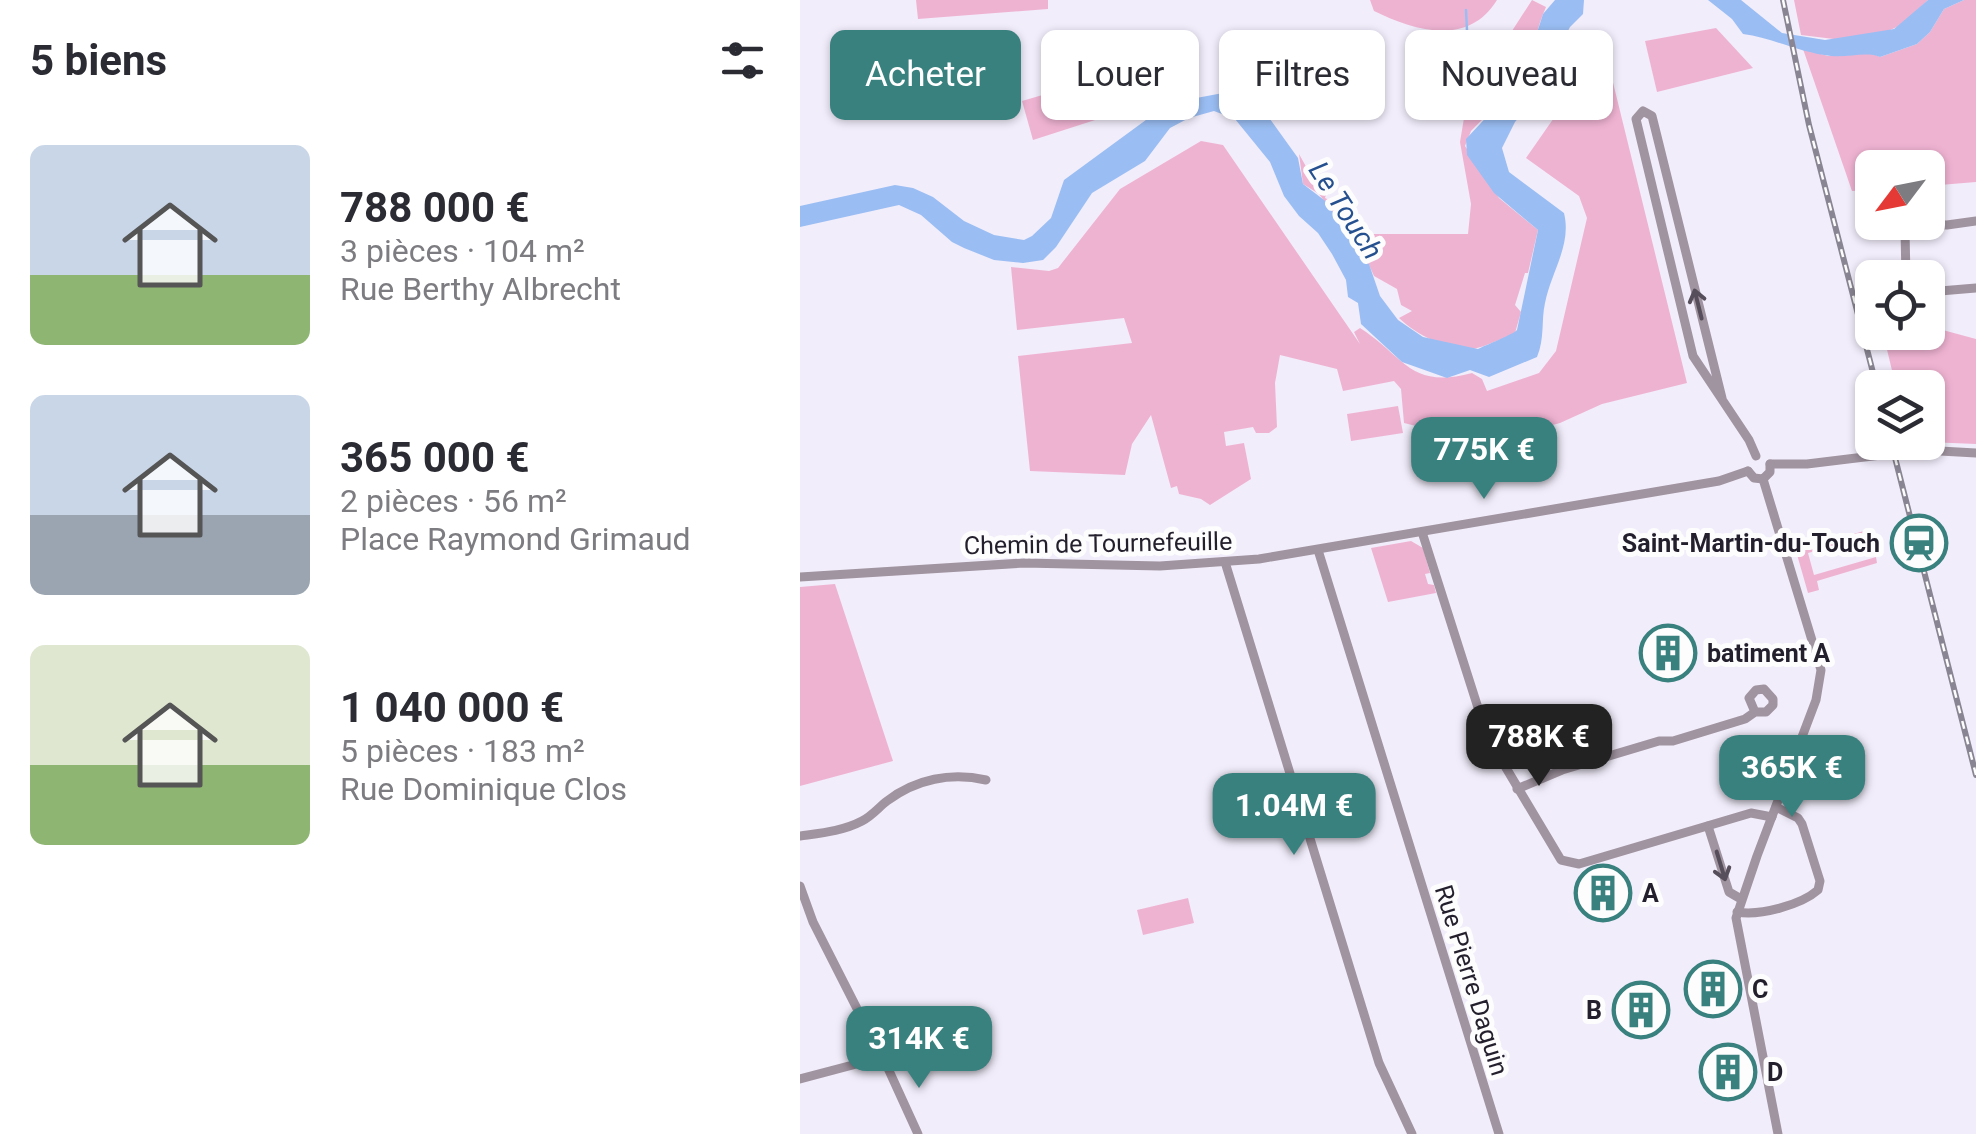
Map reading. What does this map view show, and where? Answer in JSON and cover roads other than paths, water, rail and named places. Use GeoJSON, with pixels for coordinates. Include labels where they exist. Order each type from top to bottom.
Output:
{"type":"FeatureCollection","features":[{"type":"Feature","properties":{"kind":"street"},"geometry":{"type":"LineString","coordinates":[[1722,398],[1652,116],[1643,111],[1636,119],[1693,356],[1756,456]]}},
{"type":"Feature","properties":{"kind":"street"},"geometry":{"type":"LineString","coordinates":[[1906,260],[1905,230],[1916,224],[1976,221]]}},
{"type":"Feature","properties":{"kind":"street"},"geometry":{"type":"LineString","coordinates":[[1672,269],[1689,266]]}},
{"type":"Feature","properties":{"kind":"street"},"geometry":{"type":"LineString","coordinates":[[1945,291],[1976,288]]}},
{"type":"Feature","properties":{"kind":"street"},"geometry":{"type":"LineString","coordinates":[[1770,464],[1807,464],[1922,450],[1976,454]]}},
{"type":"Feature","properties":{"kind":"street"},"geometry":{"type":"LineString","coordinates":[[1756,456],[1764,457],[1770,464],[1770,472],[1763,478],[1754,478],[1748,470],[1749,462],[1756,456]]}},
{"type":"Feature","properties":{"kind":"street","name":"Chemin de Tournefeuille"},"geometry":{"type":"LineString","coordinates":[[800,578],[1024,563],[1160,566],[1226,562],[1318,550],[1719,481],[1748,470]]}},
{"type":"Feature","properties":{"kind":"street"},"geometry":{"type":"LineString","coordinates":[[1763,478],[1821,670],[1816,700],[1737,912],[1738,936],[1778,1134]]}},
{"type":"Feature","properties":{"kind":"street"},"geometry":{"type":"LineString","coordinates":[[1422,532],[1487,736],[1554,852],[1570,864],[1579,864],[1751,813],[1774,812],[1798,818],[1820,881],[1818,890],[1808,897],[1758,912],[1737,912]]}},
{"type":"Feature","properties":{"kind":"street","name":"Rue Pierre Daguin"},"geometry":{"type":"LineString","coordinates":[[1318,550],[1499,1134]]}},
{"type":"Feature","properties":{"kind":"street"},"geometry":{"type":"LineString","coordinates":[[1226,562],[1302,820],[1380,1064],[1412,1134]]}},
{"type":"Feature","properties":{"kind":"street"},"geometry":{"type":"LineString","coordinates":[[1517,790],[1562,770],[1659,740],[1673,741],[1745,719],[1755,712]]}},
{"type":"Feature","properties":{"kind":"street"},"geometry":{"type":"LineString","coordinates":[[800,836],[850,826],[868,818],[904,789],[925,781],[967,776],[986,780]]}},
{"type":"Feature","properties":{"kind":"street"},"geometry":{"type":"LineString","coordinates":[[1708,826],[1729,892],[1740,900]]}},
{"type":"Feature","properties":{"kind":"street"},"geometry":{"type":"LineString","coordinates":[[800,886],[813,922],[876,1052],[864,1062],[800,1079]]}},
{"type":"Feature","properties":{"kind":"street"},"geometry":{"type":"LineString","coordinates":[[886,1064],[918,1134]]}},
{"type":"Feature","properties":{"kind":"water"},"geometry":{"type":"Polygon","coordinates":[[[1555,0],[1584,0],[1583,14],[1568,30],[1538,30],[1543,14],[1555,0]]]}},
{"type":"Feature","properties":{"kind":"water"},"geometry":{"type":"Polygon","coordinates":[[[1708,0],[1741,0],[1782,33],[1825,40],[1894,29],[1928,0],[1964,0],[1944,9],[1917,44],[1880,57],[1820,54],[1743,34],[1732,19],[1708,0]]]}},
{"type":"Feature","properties":{"kind":"water"},"geometry":{"type":"Polygon","coordinates":[[[1219,94],[1219,113],[1199,115],[1199,98],[1219,94]]]}},
{"type":"Feature","properties":{"kind":"water"},"geometry":{"type":"Polygon","coordinates":[[[1146,120],[1185,120],[1170,128],[1145,161],[1092,193],[1043,260],[994,260],[952,242],[921,215],[899,205],[800,227],[800,206],[895,185],[933,197],[964,221],[994,235],[1024,240],[1051,218],[1064,180],[1146,120]]]}},
{"type":"Feature","properties":{"kind":"water"},"geometry":{"type":"Polygon","coordinates":[[[1236,120],[1271,120],[1298,158],[1303,184],[1328,203],[1341,228],[1369,264],[1380,296],[1398,320],[1423,337],[1478,349],[1517,330],[1538,230],[1494,193],[1467,155],[1466,139],[1484,120],[1517,120],[1502,148],[1509,172],[1564,213],[1566,225],[1545,303],[1537,357],[1489,377],[1470,370],[1447,378],[1402,362],[1361,324],[1358,303],[1348,297],[1346,280],[1332,254],[1284,196],[1270,162],[1236,120]]]}},
{"type":"Feature","properties":{"kind":"waterway"},"geometry":{"type":"LineString","coordinates":[[1466,10],[1467,30]]}},
{"type":"Feature","properties":{"kind":"waterway","name":"Le Touch"},"geometry":{"type":"LineString","coordinates":[[1503,180],[1551,227],[1549,234]]}},
{"type":"Feature","properties":{"kind":"railway"},"geometry":{"type":"LineString","coordinates":[[1783,0],[1809,125],[1872,370]]}},
{"type":"Feature","properties":{"kind":"railway"},"geometry":{"type":"LineString","coordinates":[[1896,460],[1976,775]]}},
{"type":"Feature","properties":{"kind":"place","name":"Saint-Martin-du-Touch"},"geometry":{"type":"Point","coordinates":[1919,543]}},
{"type":"Feature","properties":{"kind":"place","name":"batiment A"},"geometry":{"type":"Point","coordinates":[1668,653]}},
{"type":"Feature","properties":{"kind":"place","name":"A"},"geometry":{"type":"Point","coordinates":[1603,893]}},
{"type":"Feature","properties":{"kind":"place","name":"C"},"geometry":{"type":"Point","coordinates":[1713,989]}},
{"type":"Feature","properties":{"kind":"place","name":"B"},"geometry":{"type":"Point","coordinates":[1641,1010]}},
{"type":"Feature","properties":{"kind":"place","name":"D"},"geometry":{"type":"Point","coordinates":[1728,1072]}}]}
